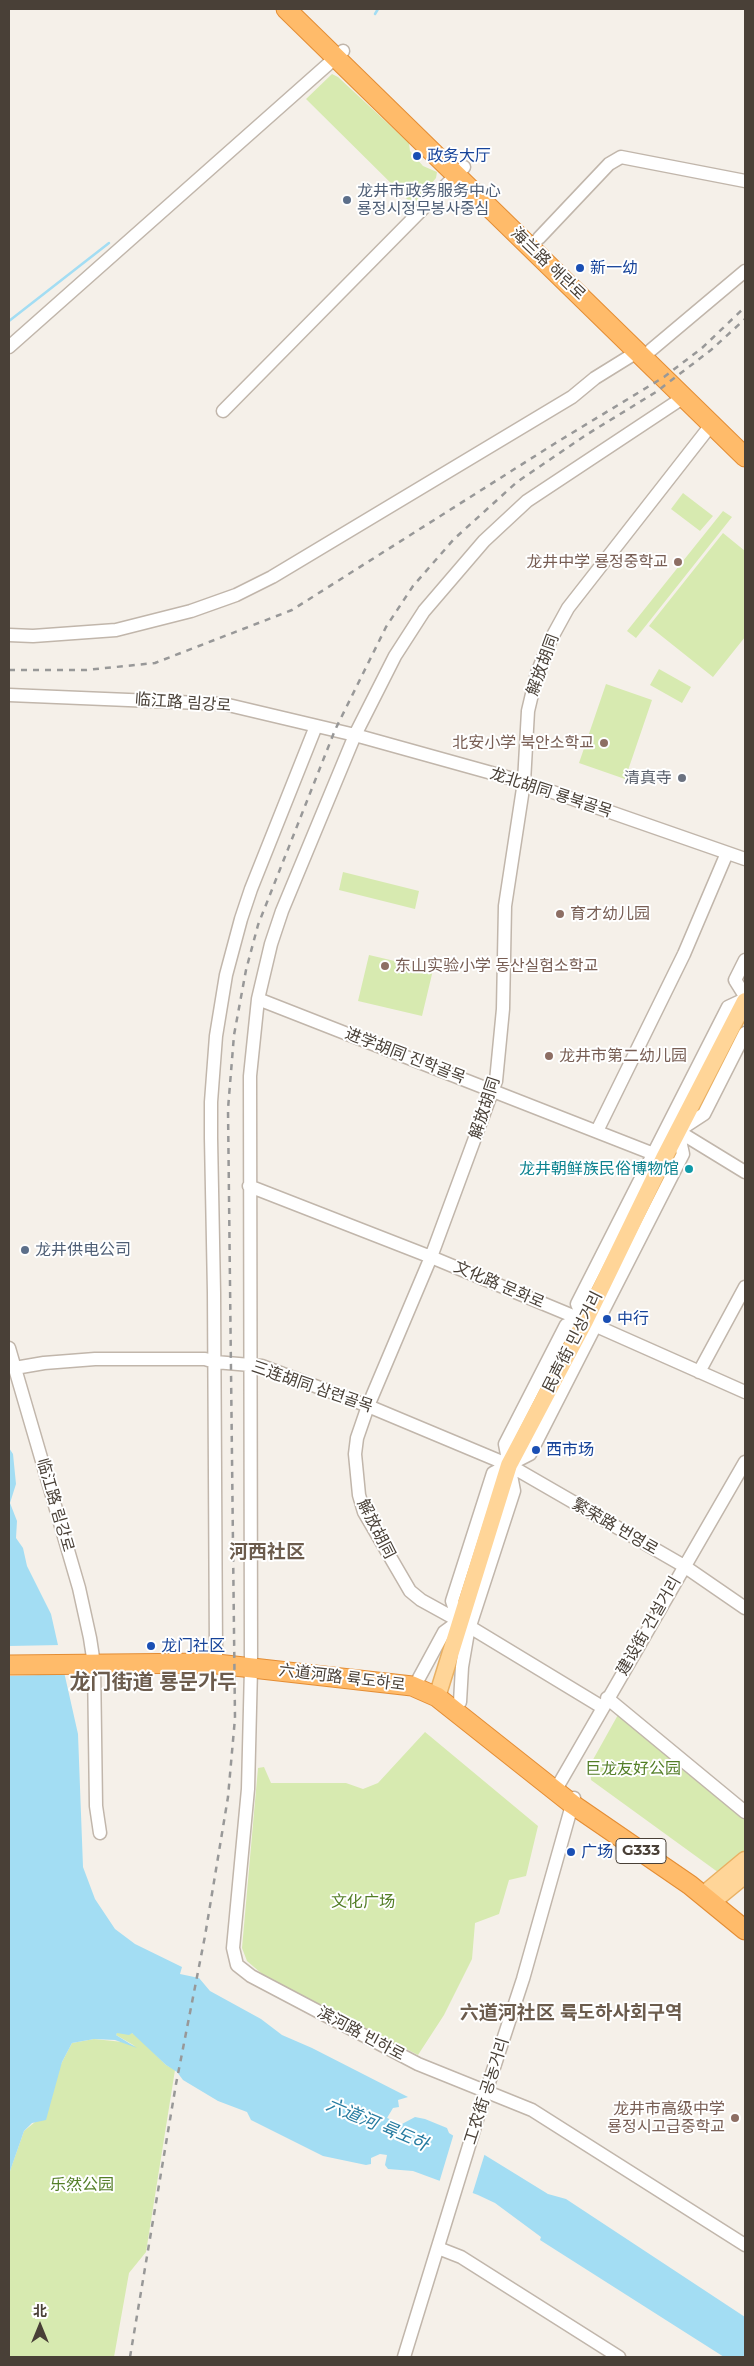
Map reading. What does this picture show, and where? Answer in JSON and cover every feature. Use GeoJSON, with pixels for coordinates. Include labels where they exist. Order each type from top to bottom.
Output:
{"type":"FeatureCollection","features":[{"type":"Feature","properties":{"kind":"highway","name":"海兰路 해란로"},"geometry":{"type":"LineString","coordinates":[[286,9],[340,54]]}},
{"type":"Feature","properties":{"kind":"highway","name":"海兰路 해란로"},"geometry":{"type":"LineString","coordinates":[[299,9],[340,54],[644,351],[745,443]]}},
{"type":"Feature","properties":{"kind":"highway","name":"海兰路 해란로"},"geometry":{"type":"LineString","coordinates":[[460,170],[539,238],[684,397],[745,456]]}},
{"type":"Feature","properties":{"kind":"highway","name":"六道河路 륙도하로"},"geometry":{"type":"LineString","coordinates":[[9,1665],[85,1659],[216,1655],[251,1663],[412,1686],[438,1692],[460,1702],[476,1713],[557,1787]]}},
{"type":"Feature","properties":{"kind":"highway","name":"六道河路 륙도하로"},"geometry":{"type":"LineString","coordinates":[[9,1656],[251,1663],[394,1673],[418,1678],[574,1800],[745,1920]]}},
{"type":"Feature","properties":{"kind":"highway","name":"六道河路 륙도하로"},"geometry":{"type":"LineString","coordinates":[[712,1896],[745,1930]]}},
{"type":"Feature","properties":{"kind":"main road","name":"民声街 민성거리"},"geometry":{"type":"LineString","coordinates":[[438,1692],[465,1624],[509,1465],[590,1323],[659,1156],[678,1131],[745,998]]}},
{"type":"Feature","properties":{"kind":"main road"},"geometry":{"type":"LineString","coordinates":[[712,1896],[745,1860]]}},
{"type":"Feature","properties":{"kind":"main road"},"geometry":{"type":"LineString","coordinates":[[712,1896],[745,1875]]}},
{"type":"Feature","properties":{"kind":"street"},"geometry":{"type":"LineString","coordinates":[[9,347],[340,54]]}},
{"type":"Feature","properties":{"kind":"street"},"geometry":{"type":"LineString","coordinates":[[539,238],[609,164],[621,157],[745,181]]}},
{"type":"Feature","properties":{"kind":"street"},"geometry":{"type":"LineString","coordinates":[[224,411],[460,170]]}},
{"type":"Feature","properties":{"kind":"street"},"geometry":{"type":"LineString","coordinates":[[9,635],[33,636],[116,630],[191,612],[272,577],[572,397],[595,378],[644,351],[745,271]]}},
{"type":"Feature","properties":{"kind":"street","name":"滨河路 빈하로"},"geometry":{"type":"LineString","coordinates":[[684,397],[527,501],[484,541],[442,588],[409,634],[391,664],[355,736],[282,911],[263,972],[258,999],[250,1076],[251,1663],[248,1789],[233,1948],[237,1965],[263,1983],[418,2064],[532,2110],[745,2245]]}},
{"type":"Feature","properties":{"kind":"street","name":"解放胡同"},"geometry":{"type":"LineString","coordinates":[[711,425],[582,589],[559,624],[531,691],[524,782],[505,906],[503,1008],[494,1090],[431,1257],[368,1406],[357,1438],[355,1454],[358,1495],[364,1512],[410,1590],[421,1600],[604,1702],[745,1812]]}},
{"type":"Feature","properties":{"kind":"street","name":"临江路 림강로"},"geometry":{"type":"LineString","coordinates":[[9,695],[211,702],[355,736]]}},
{"type":"Feature","properties":{"kind":"street"},"geometry":{"type":"LineString","coordinates":[[216,1655],[215,1362],[211,1102],[220,1005],[234,944],[251,889],[316,726]]}},
{"type":"Feature","properties":{"kind":"street","name":"龙北胡同 룡북골목"},"geometry":{"type":"LineString","coordinates":[[355,736],[524,782],[745,860]]}},
{"type":"Feature","properties":{"kind":"street"},"geometry":{"type":"LineString","coordinates":[[597,1131],[684,954],[727,853]]}},
{"type":"Feature","properties":{"kind":"street"},"geometry":{"type":"LineString","coordinates":[[659,1156],[728,1007],[745,998],[735,980],[745,960]]}},
{"type":"Feature","properties":{"kind":"street","name":"进学胡同 진학골목"},"geometry":{"type":"LineString","coordinates":[[258,999],[659,1156]]}},
{"type":"Feature","properties":{"kind":"street"},"geometry":{"type":"LineString","coordinates":[[678,1131],[704,1114],[745,1033]]}},
{"type":"Feature","properties":{"kind":"street"},"geometry":{"type":"LineString","coordinates":[[678,1131],[745,1172]]}},
{"type":"Feature","properties":{"kind":"street"},"geometry":{"type":"LineString","coordinates":[[590,1323],[683,1154],[678,1131]]}},
{"type":"Feature","properties":{"kind":"street","name":"文化路 문화로"},"geometry":{"type":"LineString","coordinates":[[249,1186],[431,1257],[590,1323],[745,1392]]}},
{"type":"Feature","properties":{"kind":"street"},"geometry":{"type":"LineString","coordinates":[[699,1372],[745,1287]]}},
{"type":"Feature","properties":{"kind":"street","name":"临江路 림강로"},"geometry":{"type":"LineString","coordinates":[[9,1348],[79,1588],[96,1806],[100,1833]]}},
{"type":"Feature","properties":{"kind":"street","name":"三连胡同 삼련골목"},"geometry":{"type":"LineString","coordinates":[[15,1368],[44,1363],[95,1359],[205,1358],[215,1362],[251,1364],[368,1406],[509,1465]]}},
{"type":"Feature","properties":{"kind":"street","name":"建设街 건설거리"},"geometry":{"type":"LineString","coordinates":[[557,1787],[604,1702],[745,1462]]}},
{"type":"Feature","properties":{"kind":"street","name":"繁荣路 번영로"},"geometry":{"type":"LineString","coordinates":[[509,1465],[684,1566],[745,1608]]}},
{"type":"Feature","properties":{"kind":"street"},"geometry":{"type":"LineString","coordinates":[[418,1678],[444,1632],[465,1624],[460,1702]]}},
{"type":"Feature","properties":{"kind":"street","name":"工农街 공농거리"},"geometry":{"type":"LineString","coordinates":[[404,2357],[480,2110],[523,1979],[574,1800]]}},
{"type":"Feature","properties":{"kind":"street"},"geometry":{"type":"LineString","coordinates":[[440,2242],[619,2357]]}},
{"type":"Feature","properties":{"kind":"green space"},"geometry":{"type":"Polygon","coordinates":[[[332,74],[338,77],[409,143],[410,151],[423,166],[437,172],[436,178],[413,205],[306,99],[332,74]]]}},
{"type":"Feature","properties":{"kind":"green space"},"geometry":{"type":"Polygon","coordinates":[[[683,493],[713,516],[700,531],[671,509],[683,493]]]}},
{"type":"Feature","properties":{"kind":"green space"},"geometry":{"type":"Polygon","coordinates":[[[723,511],[732,517],[636,638],[627,631],[723,511]]]}},
{"type":"Feature","properties":{"kind":"green space"},"geometry":{"type":"Polygon","coordinates":[[[723,533],[745,551],[745,637],[713,677],[649,626],[723,533]]]}},
{"type":"Feature","properties":{"kind":"green space"},"geometry":{"type":"Polygon","coordinates":[[[659,669],[691,687],[682,703],[650,685],[659,669]]]}},
{"type":"Feature","properties":{"kind":"green space"},"geometry":{"type":"Polygon","coordinates":[[[606,684],[652,700],[625,779],[579,763],[606,684]]]}},
{"type":"Feature","properties":{"kind":"green space"},"geometry":{"type":"Polygon","coordinates":[[[343,872],[419,891],[415,909],[339,890],[343,872]]]}},
{"type":"Feature","properties":{"kind":"green space"},"geometry":{"type":"Polygon","coordinates":[[[369,955],[433,970],[422,1016],[358,1001],[369,955]]]}},
{"type":"Feature","properties":{"kind":"green space","name":"巨龙友好公园"},"geometry":{"type":"Polygon","coordinates":[[[619,1713],[745,1818],[745,1859],[726,1878],[591,1780],[590,1765],[619,1713]]]}},
{"type":"Feature","properties":{"kind":"green space","name":"文化广场"},"geometry":{"type":"Polygon","coordinates":[[[425,1732],[538,1826],[526,1876],[509,1880],[499,1914],[475,1923],[472,1959],[444,2015],[418,2055],[268,1979],[247,1961],[242,1948],[258,1768],[264,1767],[271,1783],[346,1783],[363,1789],[378,1783],[425,1732]]]}},
{"type":"Feature","properties":{"kind":"green space","name":"乐然公园"},"geometry":{"type":"Polygon","coordinates":[[[117,2032],[132,2033],[137,2036],[166,2065],[175,2070],[146,2252],[129,2273],[114,2357],[9,2357],[9,2174],[24,2131],[35,2122],[72,2043],[94,2039],[123,2042],[135,2046],[116,2035],[117,2032]]]}},
{"type":"Feature","properties":{"kind":"water","name":"六道河 륙도하"},"geometry":{"type":"Polygon","coordinates":[[[9,1448],[13,1454],[16,1484],[10,1503],[17,1521],[16,1538],[23,1548],[27,1566],[51,1614],[78,1734],[83,1867],[95,1899],[115,1929],[135,1944],[182,1967],[180,1974],[199,1978],[210,1991],[261,2019],[282,2035],[312,2048],[408,2097],[398,2100],[399,2107],[393,2108],[387,2118],[402,2124],[415,2117],[447,2128],[449,2133],[548,2194],[566,2199],[745,2317],[745,2357],[724,2357],[540,2240],[541,2237],[495,2203],[413,2171],[388,2169],[385,2165],[387,2155],[380,2154],[371,2158],[371,2164],[366,2165],[323,2156],[251,2120],[247,2112],[218,2101],[183,2080],[177,2072],[166,2065],[132,2033],[129,2035],[117,2033],[116,2035],[137,2048],[115,2040],[94,2039],[72,2043],[62,2062],[46,2120],[32,2123],[24,2131],[9,2174],[9,1448]]]}},
{"type":"Feature","properties":{"kind":"pier"},"geometry":{"type":"Polygon","coordinates":[[[61,1645],[68,1674],[9,1676],[9,1646],[61,1645]]]}},
{"type":"Feature","properties":{"kind":"pier"},"geometry":{"type":"Polygon","coordinates":[[[454,2133],[485,2153],[472,2195],[439,2183],[454,2133]]]}},
{"type":"Feature","properties":{"kind":"waterway"},"geometry":{"type":"LineString","coordinates":[[375,14],[378,9]]}},
{"type":"Feature","properties":{"kind":"waterway"},"geometry":{"type":"LineString","coordinates":[[9,321],[109,243]]}},
{"type":"Feature","properties":{"kind":"railway"},"geometry":{"type":"LineString","coordinates":[[9,670],[86,670],[155,663],[292,610],[554,444],[664,377],[702,348],[745,307]]}},
{"type":"Feature","properties":{"kind":"railway"},"geometry":{"type":"LineString","coordinates":[[130,2357],[176,2084],[205,1936],[228,1797],[235,1718],[228,1109],[234,1035],[246,970],[258,925],[335,730],[386,627],[413,586],[454,539],[517,482],[586,435],[656,392],[711,350],[745,319]]}},
{"type":"Feature","properties":{"kind":"place","name":"政务大厅"},"geometry":{"type":"Point","coordinates":[417,156]}},
{"type":"Feature","properties":{"kind":"place","name":"龙井市政务服务中心 룡정시정무봉사중심"},"geometry":{"type":"Point","coordinates":[347,200]}},
{"type":"Feature","properties":{"kind":"place","name":"新一幼"},"geometry":{"type":"Point","coordinates":[580,268]}},
{"type":"Feature","properties":{"kind":"place","name":"龙井中学 룡정중학교"},"geometry":{"type":"Point","coordinates":[678,562]}},
{"type":"Feature","properties":{"kind":"place","name":"北安小学 북안소학교"},"geometry":{"type":"Point","coordinates":[604,743]}},
{"type":"Feature","properties":{"kind":"place","name":"清真寺"},"geometry":{"type":"Point","coordinates":[682,778]}},
{"type":"Feature","properties":{"kind":"place","name":"育才幼儿园"},"geometry":{"type":"Point","coordinates":[560,914]}},
{"type":"Feature","properties":{"kind":"place","name":"东山实验小学 동산실험소학교"},"geometry":{"type":"Point","coordinates":[385,966]}},
{"type":"Feature","properties":{"kind":"place","name":"龙井市第二幼儿园"},"geometry":{"type":"Point","coordinates":[549,1056]}},
{"type":"Feature","properties":{"kind":"place","name":"龙井朝鲜族民俗博物馆"},"geometry":{"type":"Point","coordinates":[689,1169]}},
{"type":"Feature","properties":{"kind":"place","name":"龙井供电公司"},"geometry":{"type":"Point","coordinates":[25,1250]}},
{"type":"Feature","properties":{"kind":"place","name":"中行"},"geometry":{"type":"Point","coordinates":[607,1319]}},
{"type":"Feature","properties":{"kind":"place","name":"西市场"},"geometry":{"type":"Point","coordinates":[536,1450]}},
{"type":"Feature","properties":{"kind":"place","name":"龙门社区"},"geometry":{"type":"Point","coordinates":[151,1646]}},
{"type":"Feature","properties":{"kind":"place","name":"广场"},"geometry":{"type":"Point","coordinates":[571,1852]}},
{"type":"Feature","properties":{"kind":"place","name":"龙井市高级中学 룡정시고급중학교"},"geometry":{"type":"Point","coordinates":[735,2118]}},
{"type":"Feature","properties":{"kind":"district","name":"河西社区"},"geometry":{"type":"Point","coordinates":[267,1552]}},
{"type":"Feature","properties":{"kind":"district","name":"龙门街道 룡문가두"},"geometry":{"type":"Point","coordinates":[153,1683]}},
{"type":"Feature","properties":{"kind":"district","name":"六道河社区 륙도하사회구역"},"geometry":{"type":"Point","coordinates":[571,2013]}}]}
